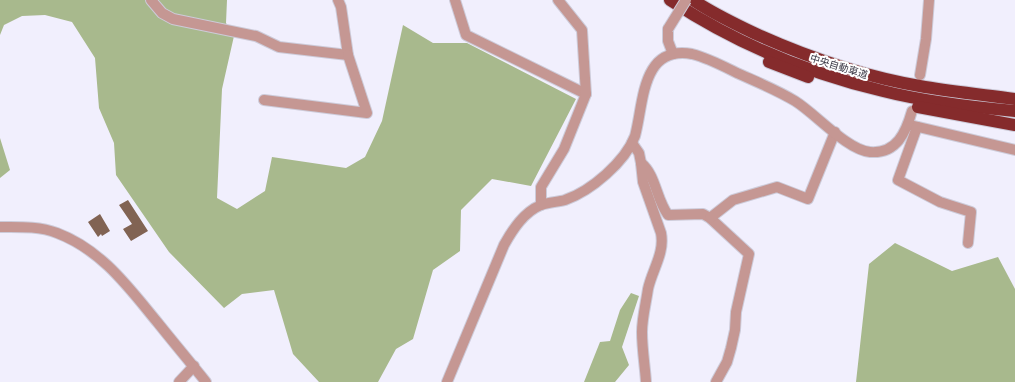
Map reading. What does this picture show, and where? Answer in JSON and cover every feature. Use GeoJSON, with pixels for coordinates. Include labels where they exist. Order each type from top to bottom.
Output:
{"type":"FeatureCollection","features":[{"type":"Feature","properties":{"kind":"highway","name":"中央自動車道"},"geometry":{"type":"LineString","coordinates":[[670,0],[693,15],[739,40],[782,59],[829,77],[884,92],[922,99],[1015,111]]}},
{"type":"Feature","properties":{"kind":"highway","name":"中央自動車道"},"geometry":{"type":"LineString","coordinates":[[693,0],[732,22],[784,46],[836,66],[925,87],[1015,99]]}},
{"type":"Feature","properties":{"kind":"highway"},"geometry":{"type":"LineString","coordinates":[[739,40],[758,58],[786,70],[816,80],[877,98],[1015,126]]}},
{"type":"Feature","properties":{"kind":"street"},"geometry":{"type":"LineString","coordinates":[[151,0],[162,13],[172,19],[256,36],[279,47],[348,55]]}},
{"type":"Feature","properties":{"kind":"street"},"geometry":{"type":"LineString","coordinates":[[264,100],[367,112],[348,55],[341,7],[338,0]]}},
{"type":"Feature","properties":{"kind":"street"},"geometry":{"type":"LineString","coordinates":[[455,0],[466,35],[586,94]]}},
{"type":"Feature","properties":{"kind":"street"},"geometry":{"type":"LineString","coordinates":[[541,205],[541,187],[564,149],[586,94],[582,30],[558,0]]}},
{"type":"Feature","properties":{"kind":"street"},"geometry":{"type":"LineString","coordinates":[[674,54],[668,41],[668,29],[686,0]]}},
{"type":"Feature","properties":{"kind":"street"},"geometry":{"type":"LineString","coordinates":[[920,76],[926,39],[929,0]]}},
{"type":"Feature","properties":{"kind":"street"},"geometry":{"type":"LineString","coordinates":[[447,382],[504,245],[514,226],[524,216],[541,205],[566,200],[585,190],[615,167],[632,143],[649,75],[660,61],[674,54],[686,53],[701,56],[774,89],[801,105],[859,149],[872,152],[879,151],[893,145],[906,130],[913,125],[1015,150]]}},
{"type":"Feature","properties":{"kind":"street"},"geometry":{"type":"LineString","coordinates":[[912,111],[913,125],[898,180],[940,202],[971,212],[968,243]]}},
{"type":"Feature","properties":{"kind":"street"},"geometry":{"type":"LineString","coordinates":[[710,218],[733,200],[777,187],[808,199],[835,132]]}},
{"type":"Feature","properties":{"kind":"street"},"geometry":{"type":"LineString","coordinates":[[632,143],[639,154],[642,163],[644,182],[661,233],[662,241],[657,264],[650,280],[642,323],[646,382]]}},
{"type":"Feature","properties":{"kind":"street"},"geometry":{"type":"LineString","coordinates":[[642,163],[648,169],[662,207],[668,215],[703,214],[710,218],[749,254],[736,312],[735,330],[731,348],[727,362],[716,382]]}},
{"type":"Feature","properties":{"kind":"street"},"geometry":{"type":"LineString","coordinates":[[0,227],[35,228],[56,233],[68,238],[93,253],[120,277],[206,382]]}},
{"type":"Feature","properties":{"kind":"street"},"geometry":{"type":"LineString","coordinates":[[179,382],[194,366]]}},
{"type":"Feature","properties":{"kind":"green space"},"geometry":{"type":"Polygon","coordinates":[[[0,0],[227,0],[226,23],[234,36],[222,89],[217,198],[237,209],[265,191],[272,157],[346,168],[365,157],[382,121],[403,25],[433,43],[467,43],[576,99],[531,186],[492,179],[461,210],[460,251],[433,270],[413,339],[396,349],[378,382],[319,382],[293,354],[274,290],[242,294],[224,308],[169,252],[116,175],[114,143],[99,108],[95,58],[72,22],[45,15],[22,16],[4,25],[0,35],[0,0]]]}},
{"type":"Feature","properties":{"kind":"green space"},"geometry":{"type":"Polygon","coordinates":[[[0,138],[10,170],[0,178],[0,138]]]}},
{"type":"Feature","properties":{"kind":"green space"},"geometry":{"type":"Polygon","coordinates":[[[895,243],[952,271],[998,257],[1015,289],[1015,382],[856,382],[869,264],[895,243]]]}},
{"type":"Feature","properties":{"kind":"green space"},"geometry":{"type":"Polygon","coordinates":[[[631,293],[639,296],[622,347],[629,365],[615,382],[584,382],[600,342],[610,341],[620,310],[631,293]]]}},
{"type":"Feature","properties":{"kind":"building"},"geometry":{"type":"Polygon","coordinates":[[[128,200],[148,231],[131,241],[123,229],[132,224],[119,205],[128,200]]]}},
{"type":"Feature","properties":{"kind":"building"},"geometry":{"type":"Polygon","coordinates":[[[100,214],[110,231],[102,236],[101,234],[98,237],[88,222],[100,214]]]}}]}
